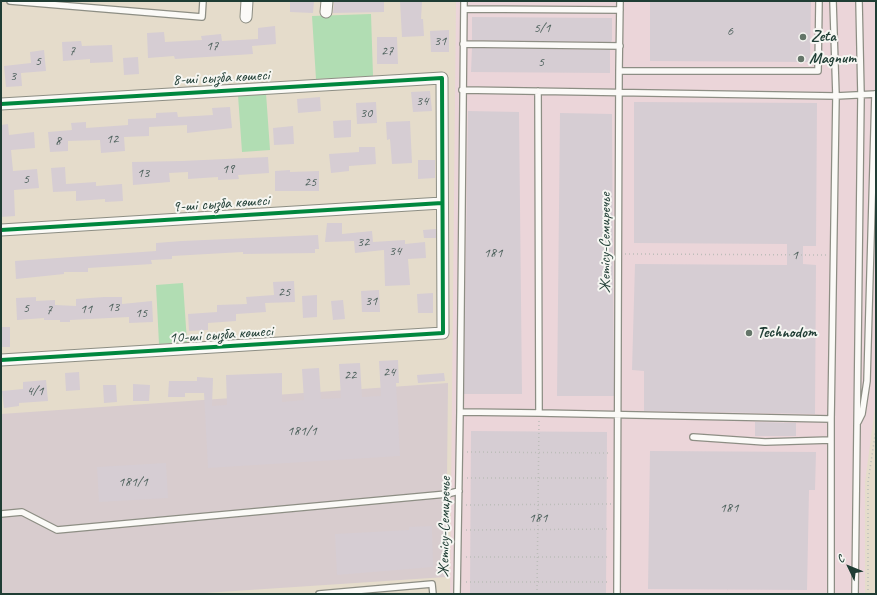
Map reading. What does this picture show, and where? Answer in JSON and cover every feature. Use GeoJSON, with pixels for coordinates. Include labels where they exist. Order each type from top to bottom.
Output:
{"type":"FeatureCollection","features":[{"type":"Feature","properties":{"kind":"street"},"geometry":{"type":"LineString","coordinates":[[246,17],[247,1]]}},
{"type":"Feature","properties":{"kind":"street","name":"8-ші сызба көшесі"},"geometry":{"type":"LineString","coordinates":[[1,104],[442,78],[442,203]]}},
{"type":"Feature","properties":{"kind":"street","name":"9-ші сызба көшесі"},"geometry":{"type":"LineString","coordinates":[[1,230],[442,203]]}},
{"type":"Feature","properties":{"kind":"street","name":"10-ші сызба көшесі"},"geometry":{"type":"LineString","coordinates":[[1,360],[443,333],[442,203]]}},
{"type":"Feature","properties":{"kind":"lane"},"geometry":{"type":"LineString","coordinates":[[10,1],[202,17],[203,1]]}},
{"type":"Feature","properties":{"kind":"lane","name":"Жетісу-Семиречье"},"geometry":{"type":"LineString","coordinates":[[457,594],[464,1]]}},
{"type":"Feature","properties":{"kind":"lane","name":"Жетісу-Семиречье"},"geometry":{"type":"LineString","coordinates":[[618,594],[620,1]]}},
{"type":"Feature","properties":{"kind":"lane"},"geometry":{"type":"LineString","coordinates":[[620,71],[818,71],[819,1]]}},
{"type":"Feature","properties":{"kind":"lane"},"geometry":{"type":"LineString","coordinates":[[832,594],[831,419],[836,96],[833,1]]}},
{"type":"Feature","properties":{"kind":"lane"},"geometry":{"type":"LineString","coordinates":[[855,594],[860,95],[859,1]]}},
{"type":"Feature","properties":{"kind":"lane"},"geometry":{"type":"LineString","coordinates":[[464,9],[620,10]]}},
{"type":"Feature","properties":{"kind":"lane"},"geometry":{"type":"LineString","coordinates":[[463,44],[620,46]]}},
{"type":"Feature","properties":{"kind":"lane"},"geometry":{"type":"LineString","coordinates":[[462,90],[836,96],[876,94],[868,381],[862,414],[857,424]]}},
{"type":"Feature","properties":{"kind":"lane"},"geometry":{"type":"LineString","coordinates":[[538,92],[539,413]]}},
{"type":"Feature","properties":{"kind":"lane"},"geometry":{"type":"LineString","coordinates":[[460,412],[831,419]]}},
{"type":"Feature","properties":{"kind":"lane"},"geometry":{"type":"LineString","coordinates":[[693,437],[765,442],[831,440]]}},
{"type":"Feature","properties":{"kind":"lane"},"geometry":{"type":"LineString","coordinates":[[1,514],[22,512],[57,530],[447,494],[459,491]]}},
{"type":"Feature","properties":{"kind":"lane"},"geometry":{"type":"LineString","coordinates":[[319,594],[432,584],[433,594]]}},
{"type":"Feature","properties":{"kind":"path"},"geometry":{"type":"LineString","coordinates":[[618,254],[833,256]]}},
{"type":"Feature","properties":{"kind":"path"},"geometry":{"type":"LineString","coordinates":[[537,594],[539,413]]}},
{"type":"Feature","properties":{"kind":"path"},"geometry":{"type":"LineString","coordinates":[[868,594],[868,482],[876,429]]}},
{"type":"Feature","properties":{"kind":"path"},"geometry":{"type":"LineString","coordinates":[[459,452],[619,453]]}},
{"type":"Feature","properties":{"kind":"path"},"geometry":{"type":"LineString","coordinates":[[459,478],[619,478]]}},
{"type":"Feature","properties":{"kind":"path"},"geometry":{"type":"LineString","coordinates":[[458,505],[618,504]]}},
{"type":"Feature","properties":{"kind":"path"},"geometry":{"type":"LineString","coordinates":[[458,530],[618,529]]}},
{"type":"Feature","properties":{"kind":"path"},"geometry":{"type":"LineString","coordinates":[[458,557],[618,557]]}},
{"type":"Feature","properties":{"kind":"path"},"geometry":{"type":"LineString","coordinates":[[457,582],[618,582]]}},
{"type":"Feature","properties":{"kind":"path"},"geometry":{"type":"LineString","coordinates":[[727,594],[728,590]]}},
{"type":"Feature","properties":{"kind":"shaded area"},"geometry":{"type":"Polygon","coordinates":[[[456,1],[876,1],[876,400],[865,482],[865,594],[450,594],[456,1]]]}},
{"type":"Feature","properties":{"kind":"shaded area"},"geometry":{"type":"Polygon","coordinates":[[[448,383],[446,577],[189,594],[1,594],[1,414],[448,383]]]}},
{"type":"Feature","properties":{"kind":"green space"},"geometry":{"type":"Polygon","coordinates":[[[371,14],[373,76],[316,79],[312,16],[371,14]]]}},
{"type":"Feature","properties":{"kind":"green space"},"geometry":{"type":"Polygon","coordinates":[[[266,93],[270,150],[242,152],[238,95],[266,93]]]}},
{"type":"Feature","properties":{"kind":"green space"},"geometry":{"type":"Polygon","coordinates":[[[183,283],[187,342],[159,344],[156,285],[183,283]]]}},
{"type":"Feature","properties":{"kind":"building"},"geometry":{"type":"Polygon","coordinates":[[[290,1],[314,1],[313,13],[290,12],[290,1]]]}},
{"type":"Feature","properties":{"kind":"building"},"geometry":{"type":"Polygon","coordinates":[[[334,1],[384,1],[384,12],[333,13],[334,1]]]}},
{"type":"Feature","properties":{"kind":"building"},"geometry":{"type":"Polygon","coordinates":[[[400,1],[422,1],[421,19],[423,19],[424,36],[402,37],[400,1]]]}},
{"type":"Feature","properties":{"kind":"building"},"geometry":{"type":"Polygon","coordinates":[[[650,1],[811,1],[810,62],[650,61],[650,1]]]}},
{"type":"Feature","properties":{"kind":"building"},"geometry":{"type":"Polygon","coordinates":[[[472,17],[612,18],[612,40],[611,42],[472,40],[472,17]]]}},
{"type":"Feature","properties":{"kind":"building"},"geometry":{"type":"Polygon","coordinates":[[[275,26],[276,44],[252,46],[253,54],[175,59],[174,56],[148,58],[147,33],[164,32],[165,42],[202,40],[201,36],[221,34],[222,41],[258,39],[258,28],[275,26]]]}},
{"type":"Feature","properties":{"kind":"building"},"geometry":{"type":"Polygon","coordinates":[[[449,30],[449,52],[431,52],[430,31],[449,30]]]}},
{"type":"Feature","properties":{"kind":"building"},"geometry":{"type":"Polygon","coordinates":[[[377,37],[397,37],[398,64],[377,64],[377,37]]]}},
{"type":"Feature","properties":{"kind":"building"},"geometry":{"type":"Polygon","coordinates":[[[81,41],[82,46],[112,45],[113,62],[90,63],[90,59],[63,61],[62,42],[81,41]]]}},
{"type":"Feature","properties":{"kind":"building"},"geometry":{"type":"Polygon","coordinates":[[[472,48],[610,50],[610,73],[471,72],[472,48]]]}},
{"type":"Feature","properties":{"kind":"building"},"geometry":{"type":"Polygon","coordinates":[[[44,50],[46,71],[21,73],[22,86],[6,87],[4,66],[31,63],[30,52],[44,50]]]}},
{"type":"Feature","properties":{"kind":"building"},"geometry":{"type":"Polygon","coordinates":[[[138,57],[139,74],[124,75],[123,58],[138,57]]]}},
{"type":"Feature","properties":{"kind":"building"},"geometry":{"type":"Polygon","coordinates":[[[430,91],[432,111],[413,112],[411,92],[430,91]]]}},
{"type":"Feature","properties":{"kind":"building"},"geometry":{"type":"Polygon","coordinates":[[[320,97],[321,111],[298,113],[297,99],[320,97]]]}},
{"type":"Feature","properties":{"kind":"building"},"geometry":{"type":"Polygon","coordinates":[[[376,102],[377,123],[357,124],[356,103],[376,102]]]}},
{"type":"Feature","properties":{"kind":"building"},"geometry":{"type":"Polygon","coordinates":[[[634,102],[817,103],[816,246],[803,246],[803,264],[816,265],[815,414],[644,411],[644,371],[632,370],[635,264],[787,265],[787,244],[634,243],[634,102]]]}},
{"type":"Feature","properties":{"kind":"building"},"geometry":{"type":"Polygon","coordinates":[[[230,107],[232,128],[187,133],[187,125],[149,127],[149,136],[124,137],[125,151],[101,153],[100,140],[68,141],[68,151],[50,152],[48,132],[72,130],[71,123],[86,122],[86,128],[128,125],[128,119],[156,118],[156,113],[177,112],[178,117],[213,115],[212,108],[230,107]]]}},
{"type":"Feature","properties":{"kind":"building"},"geometry":{"type":"Polygon","coordinates":[[[468,111],[519,112],[522,394],[464,394],[468,111]]]}},
{"type":"Feature","properties":{"kind":"building"},"geometry":{"type":"Polygon","coordinates":[[[560,113],[612,114],[614,396],[557,396],[560,113]]]}},
{"type":"Feature","properties":{"kind":"building"},"geometry":{"type":"Polygon","coordinates":[[[351,120],[351,137],[334,138],[333,121],[351,120]]]}},
{"type":"Feature","properties":{"kind":"building"},"geometry":{"type":"Polygon","coordinates":[[[410,121],[412,163],[392,164],[390,139],[387,140],[386,122],[410,121]]]}},
{"type":"Feature","properties":{"kind":"building"},"geometry":{"type":"Polygon","coordinates":[[[8,124],[9,135],[34,132],[35,148],[11,150],[13,171],[37,169],[39,188],[14,190],[15,216],[1,217],[1,125],[8,124]]]}},
{"type":"Feature","properties":{"kind":"building"},"geometry":{"type":"Polygon","coordinates":[[[293,126],[294,144],[274,145],[273,128],[293,126]]]}},
{"type":"Feature","properties":{"kind":"building"},"geometry":{"type":"Polygon","coordinates":[[[359,147],[375,147],[376,164],[349,166],[349,171],[331,173],[329,154],[359,152],[359,147]]]}},
{"type":"Feature","properties":{"kind":"building"},"geometry":{"type":"Polygon","coordinates":[[[268,157],[269,173],[238,175],[239,179],[218,180],[218,177],[188,179],[188,172],[169,173],[170,182],[133,185],[132,162],[268,157]]]}},
{"type":"Feature","properties":{"kind":"building"},"geometry":{"type":"Polygon","coordinates":[[[418,160],[435,160],[435,178],[418,179],[418,160]]]}},
{"type":"Feature","properties":{"kind":"building"},"geometry":{"type":"Polygon","coordinates":[[[65,167],[66,184],[96,182],[96,186],[122,184],[123,201],[105,202],[105,199],[76,201],[76,191],[53,192],[51,168],[65,167]]]}},
{"type":"Feature","properties":{"kind":"building"},"geometry":{"type":"Polygon","coordinates":[[[290,170],[290,172],[319,171],[319,191],[275,191],[275,171],[290,170]]]}},
{"type":"Feature","properties":{"kind":"building"},"geometry":{"type":"Polygon","coordinates":[[[327,223],[342,223],[342,234],[372,231],[373,242],[405,240],[405,244],[425,242],[426,258],[408,259],[410,285],[385,286],[384,250],[355,253],[354,241],[325,242],[327,223]]]}},
{"type":"Feature","properties":{"kind":"building"},"geometry":{"type":"Polygon","coordinates":[[[436,229],[436,238],[424,238],[423,230],[436,229]]]}},
{"type":"Feature","properties":{"kind":"building"},"geometry":{"type":"Polygon","coordinates":[[[318,235],[319,249],[315,249],[315,253],[243,254],[243,252],[172,256],[172,259],[151,260],[152,264],[88,268],[88,272],[64,272],[64,274],[16,279],[15,261],[156,251],[156,243],[318,235]]]}},
{"type":"Feature","properties":{"kind":"building"},"geometry":{"type":"Polygon","coordinates":[[[294,281],[295,302],[265,303],[266,312],[236,314],[236,321],[208,323],[208,330],[189,331],[188,314],[217,312],[217,305],[247,304],[246,297],[274,295],[273,282],[294,281]]]}},
{"type":"Feature","properties":{"kind":"building"},"geometry":{"type":"Polygon","coordinates":[[[379,290],[380,312],[362,312],[361,291],[379,290]]]}},
{"type":"Feature","properties":{"kind":"building"},"geometry":{"type":"Polygon","coordinates":[[[433,293],[433,313],[418,313],[417,294],[433,293]]]}},
{"type":"Feature","properties":{"kind":"building"},"geometry":{"type":"Polygon","coordinates":[[[317,295],[317,317],[303,318],[302,296],[317,295]]]}},
{"type":"Feature","properties":{"kind":"building"},"geometry":{"type":"Polygon","coordinates":[[[36,297],[36,301],[55,300],[55,305],[76,306],[76,299],[104,297],[122,297],[122,304],[152,301],[153,322],[129,323],[129,317],[70,320],[70,322],[60,322],[60,320],[44,320],[44,318],[17,320],[16,298],[36,297]]]}},
{"type":"Feature","properties":{"kind":"building"},"geometry":{"type":"Polygon","coordinates":[[[343,300],[345,319],[333,320],[331,301],[343,300]]]}},
{"type":"Feature","properties":{"kind":"building"},"geometry":{"type":"Polygon","coordinates":[[[1,327],[10,327],[10,347],[1,347],[1,327]]]}},
{"type":"Feature","properties":{"kind":"building"},"geometry":{"type":"Polygon","coordinates":[[[398,360],[399,383],[396,383],[400,456],[208,468],[204,393],[185,393],[185,397],[168,397],[169,381],[197,381],[197,377],[213,378],[212,406],[227,405],[226,375],[282,373],[282,402],[304,400],[302,369],[319,368],[321,399],[341,398],[339,364],[360,363],[362,397],[381,396],[379,361],[398,360]]]}},
{"type":"Feature","properties":{"kind":"building"},"geometry":{"type":"Polygon","coordinates":[[[79,372],[80,390],[66,391],[65,373],[79,372]]]}},
{"type":"Feature","properties":{"kind":"building"},"geometry":{"type":"Polygon","coordinates":[[[444,373],[445,381],[418,383],[417,375],[444,373]]]}},
{"type":"Feature","properties":{"kind":"building"},"geometry":{"type":"Polygon","coordinates":[[[46,380],[48,401],[19,403],[19,406],[4,408],[2,391],[23,389],[23,382],[46,380]]]}},
{"type":"Feature","properties":{"kind":"building"},"geometry":{"type":"Polygon","coordinates":[[[133,384],[150,385],[149,401],[133,401],[133,384]]]}},
{"type":"Feature","properties":{"kind":"building"},"geometry":{"type":"Polygon","coordinates":[[[103,385],[116,385],[117,402],[104,403],[103,385]]]}},
{"type":"Feature","properties":{"kind":"building"},"geometry":{"type":"Polygon","coordinates":[[[755,422],[796,423],[796,436],[755,436],[755,422]]]}},
{"type":"Feature","properties":{"kind":"building"},"geometry":{"type":"Polygon","coordinates":[[[471,431],[607,432],[606,594],[470,594],[471,431]]]}},
{"type":"Feature","properties":{"kind":"building"},"geometry":{"type":"Polygon","coordinates":[[[650,451],[816,452],[815,490],[809,490],[807,590],[648,589],[650,451]]]}},
{"type":"Feature","properties":{"kind":"building"},"geometry":{"type":"Polygon","coordinates":[[[166,463],[168,498],[99,502],[97,467],[166,463]]]}},
{"type":"Feature","properties":{"kind":"building"},"geometry":{"type":"Polygon","coordinates":[[[432,526],[433,567],[337,575],[335,534],[409,530],[409,527],[432,526]]]}},
{"type":"Feature","properties":{"kind":"cycle path"},"geometry":{"type":"LineString","coordinates":[[1,104],[442,78],[443,333],[1,360]]}},
{"type":"Feature","properties":{"kind":"cycle path"},"geometry":{"type":"LineString","coordinates":[[1,230],[442,203]]}},
{"type":"Feature","properties":{"kind":"place","name":"Zeta"},"geometry":{"type":"Point","coordinates":[803,37]}},
{"type":"Feature","properties":{"kind":"place","name":"Magnum"},"geometry":{"type":"Point","coordinates":[801,59]}},
{"type":"Feature","properties":{"kind":"place","name":"Technodom"},"geometry":{"type":"Point","coordinates":[749,333]}}]}
